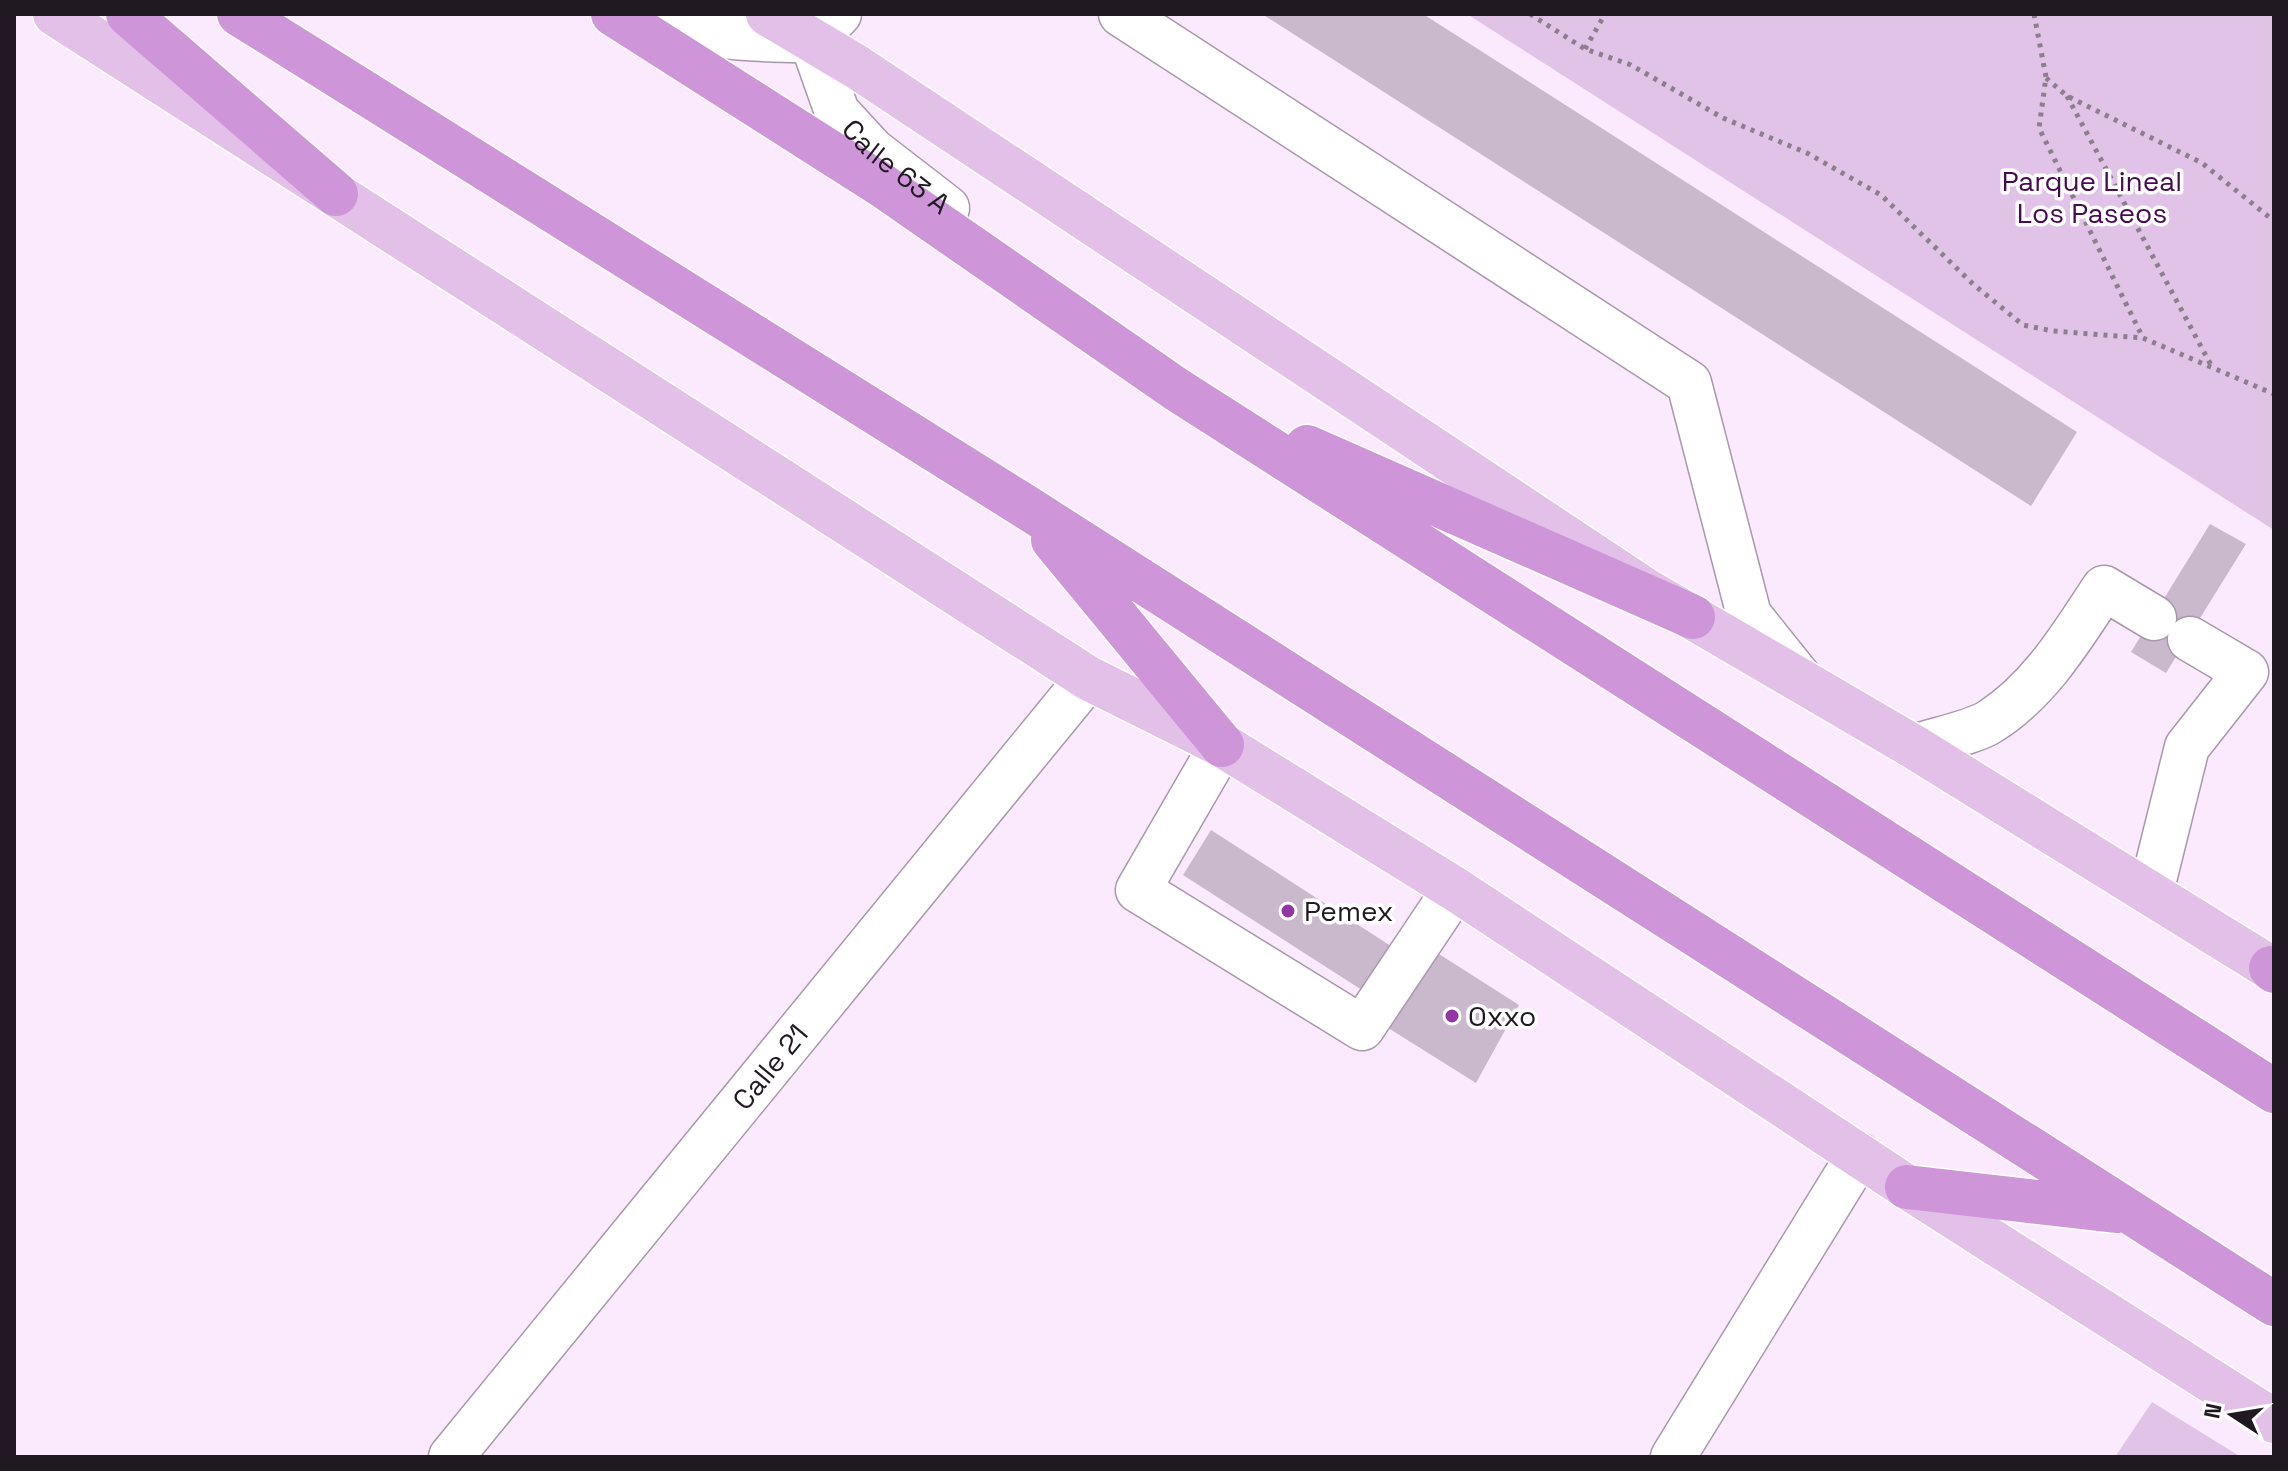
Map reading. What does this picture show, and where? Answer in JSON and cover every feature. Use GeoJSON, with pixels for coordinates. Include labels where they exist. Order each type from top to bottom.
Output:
{"type":"FeatureCollection","features":[{"type":"Feature","properties":{"kind":"highway"},"geometry":{"type":"LineString","coordinates":[[128,14],[336,194]]}},
{"type":"Feature","properties":{"kind":"highway"},"geometry":{"type":"LineString","coordinates":[[239,14],[1026,507],[2274,1304]]}},
{"type":"Feature","properties":{"kind":"highway"},"geometry":{"type":"LineString","coordinates":[[613,14],[883,186],[1010,271],[1176,389],[2274,1091]]}},
{"type":"Feature","properties":{"kind":"highway"},"geometry":{"type":"LineString","coordinates":[[1176,389],[1693,617]]}},
{"type":"Feature","properties":{"kind":"highway"},"geometry":{"type":"LineString","coordinates":[[1026,507],[1222,745]]}},
{"type":"Feature","properties":{"kind":"highway"},"geometry":{"type":"LineString","coordinates":[[1907,1187],[2128,1212]]}},
{"type":"Feature","properties":{"kind":"main road"},"geometry":{"type":"LineString","coordinates":[[55,14],[1088,678],[1222,745],[1455,889],[1907,1187],[2274,1421]]}},
{"type":"Feature","properties":{"kind":"main road"},"geometry":{"type":"LineString","coordinates":[[768,14],[826,27],[857,67],[1634,582],[1914,747],[2273,969]]}},
{"type":"Feature","properties":{"kind":"street"},"geometry":{"type":"LineString","coordinates":[[655,14],[673,26],[721,35],[826,27]]}},
{"type":"Feature","properties":{"kind":"street"},"geometry":{"type":"LineString","coordinates":[[1121,14],[1689,383],[1749,615],[1801,680]]}},
{"type":"Feature","properties":{"kind":"street","name":"Calle 63 A"},"geometry":{"type":"LineString","coordinates":[[826,27],[837,112],[872,150],[971,228],[1010,271]]}},
{"type":"Feature","properties":{"kind":"street"},"geometry":{"type":"LineString","coordinates":[[1914,747],[1989,723],[2022,697],[2054,662],[2104,588],[2246,672],[2187,747],[2151,892]]}},
{"type":"Feature","properties":{"kind":"street","name":"Calle 21"},"geometry":{"type":"LineString","coordinates":[[451,1457],[1088,678]]}},
{"type":"Feature","properties":{"kind":"street"},"geometry":{"type":"LineString","coordinates":[[1222,745],[1138,890],[1362,1028],[1455,889]]}},
{"type":"Feature","properties":{"kind":"street"},"geometry":{"type":"LineString","coordinates":[[1673,1457],[1859,1155]]}},
{"type":"Feature","properties":{"kind":"path"},"geometry":{"type":"LineString","coordinates":[[1530,14],[1585,49],[1631,65],[1699,106],[1807,153],[1881,195],[1973,284],[2023,325],[2053,331],[2143,338],[2274,394]]}},
{"type":"Feature","properties":{"kind":"path"},"geometry":{"type":"LineString","coordinates":[[1585,49],[1605,14]]}},
{"type":"Feature","properties":{"kind":"path"},"geometry":{"type":"LineString","coordinates":[[2034,14],[2046,77],[2039,128],[2143,338]]}},
{"type":"Feature","properties":{"kind":"path"},"geometry":{"type":"LineString","coordinates":[[2046,77],[2067,96],[2202,163],[2274,221]]}},
{"type":"Feature","properties":{"kind":"path"},"geometry":{"type":"LineString","coordinates":[[2067,96],[2212,368]]}},
{"type":"Feature","properties":{"kind":"green space","name":"Parque Lineal Los Paseos"},"geometry":{"type":"Polygon","coordinates":[[[1467,14],[2274,14],[2274,530],[1467,14]]]}},
{"type":"Feature","properties":{"kind":"green space"},"geometry":{"type":"Polygon","coordinates":[[[2152,1402],[2241,1457],[2115,1457],[2152,1402]]]}},
{"type":"Feature","properties":{"kind":"building"},"geometry":{"type":"Polygon","coordinates":[[[1262,14],[1423,14],[2077,432],[2031,506],[1262,14]]]}},
{"type":"Feature","properties":{"kind":"building"},"geometry":{"type":"Polygon","coordinates":[[[2210,524],[2246,544],[2166,673],[2131,652],[2210,524]]]}},
{"type":"Feature","properties":{"kind":"building","name":"Pemex"},"geometry":{"type":"Polygon","coordinates":[[[1211,830],[1394,948],[1365,992],[1183,875],[1211,830]]]}},
{"type":"Feature","properties":{"kind":"building","name":"Oxxo"},"geometry":{"type":"Polygon","coordinates":[[[1428,947],[1519,1005],[1476,1083],[1385,1026],[1428,947]]]}},
{"type":"Feature","properties":{"kind":"place","name":"Pemex"},"geometry":{"type":"Point","coordinates":[1288,911]}},
{"type":"Feature","properties":{"kind":"place","name":"Oxxo"},"geometry":{"type":"Point","coordinates":[1452,1016]}}]}
